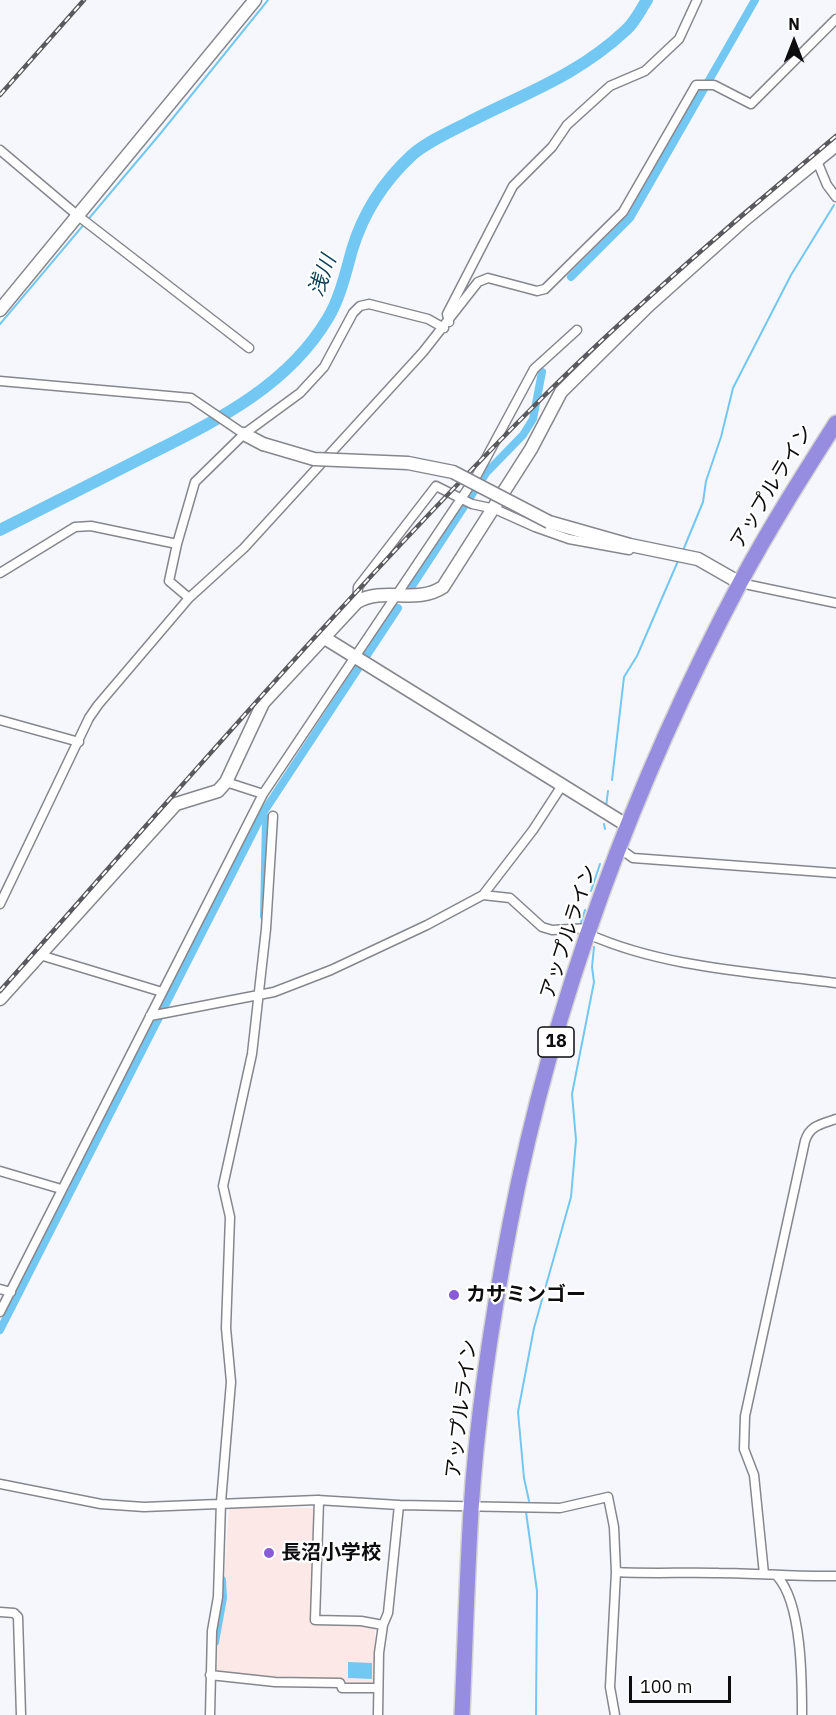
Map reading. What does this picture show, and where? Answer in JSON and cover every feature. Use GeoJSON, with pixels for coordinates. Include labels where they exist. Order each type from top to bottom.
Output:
{"type":"FeatureCollection","features":[{"type":"Feature","properties":{"kind":"highway","name":"アップルライン"},"geometry":{"type":"LineString","coordinates":[[462,1715],[471,1507],[486,1377],[510,1225],[534,1115],[589,931],[619,848],[677,710],[740,583],[777,517],[836,423]]}},
{"type":"Feature","properties":{"kind":"street"},"geometry":{"type":"LineString","coordinates":[[0,310],[255,0]]}},
{"type":"Feature","properties":{"kind":"street"},"geometry":{"type":"LineString","coordinates":[[447,325],[447,314],[513,186],[552,147],[567,125],[610,86],[645,70],[679,39],[697,0]]}},
{"type":"Feature","properties":{"kind":"street"},"geometry":{"type":"LineString","coordinates":[[0,904],[99,705],[189,598],[244,548],[447,325],[478,282],[489,278],[537,291],[545,289],[623,212],[696,85],[714,86],[751,104],[836,19]]}},
{"type":"Feature","properties":{"kind":"street"},"geometry":{"type":"LineString","coordinates":[[0,999],[176,804],[218,790],[226,782],[254,717],[263,703],[357,602],[367,596],[430,594],[443,587],[495,509],[543,430],[561,392],[648,306],[744,220],[836,145]]}},
{"type":"Feature","properties":{"kind":"street"},"geometry":{"type":"LineString","coordinates":[[0,150],[77,215],[249,348]]}},
{"type":"Feature","properties":{"kind":"street"},"geometry":{"type":"LineString","coordinates":[[817,160],[827,185],[836,197]]}},
{"type":"Feature","properties":{"kind":"street"},"geometry":{"type":"LineString","coordinates":[[189,598],[169,581],[195,482],[239,430],[300,393],[324,367],[353,313],[360,306],[369,304],[447,325]]}},
{"type":"Feature","properties":{"kind":"street"},"geometry":{"type":"LineString","coordinates":[[0,1312],[61,1189],[153,1015],[263,794],[360,662],[398,595],[466,500],[534,369],[577,330]]}},
{"type":"Feature","properties":{"kind":"street"},"geometry":{"type":"LineString","coordinates":[[0,381],[191,398],[262,444],[314,459],[408,463],[453,472],[549,522],[630,545],[698,559],[740,583],[836,603]]}},
{"type":"Feature","properties":{"kind":"street"},"geometry":{"type":"LineString","coordinates":[[357,602],[358,587],[436,486],[466,500],[495,509],[569,539],[629,550],[630,545]]}},
{"type":"Feature","properties":{"kind":"street"},"geometry":{"type":"LineString","coordinates":[[0,573],[75,527],[91,526],[177,544]]}},
{"type":"Feature","properties":{"kind":"street"},"geometry":{"type":"LineString","coordinates":[[323,637],[561,787],[628,826]]}},
{"type":"Feature","properties":{"kind":"street"},"geometry":{"type":"LineString","coordinates":[[0,720],[80,742]]}},
{"type":"Feature","properties":{"kind":"street"},"geometry":{"type":"LineString","coordinates":[[226,782],[263,794]]}},
{"type":"Feature","properties":{"kind":"street"},"geometry":{"type":"LineString","coordinates":[[153,1015],[257,997],[331,970],[428,925],[483,895],[533,830],[561,787]]}},
{"type":"Feature","properties":{"kind":"street"},"geometry":{"type":"LineString","coordinates":[[210,1715],[212,1631],[218,1597],[221,1502],[231,1382],[226,1328],[230,1217],[223,1186],[252,1054],[266,929],[273,816]]}},
{"type":"Feature","properties":{"kind":"street"},"geometry":{"type":"LineString","coordinates":[[619,848],[633,858],[836,873]]}},
{"type":"Feature","properties":{"kind":"street"},"geometry":{"type":"LineString","coordinates":[[483,895],[510,898],[542,927],[552,930],[589,931],[682,962],[836,982]]}},
{"type":"Feature","properties":{"kind":"street"},"geometry":{"type":"LineString","coordinates":[[40,955],[162,993]]}},
{"type":"Feature","properties":{"kind":"street"},"geometry":{"type":"LineString","coordinates":[[764,1574],[754,1475],[744,1449],[745,1416],[808,1131],[836,1119]]}},
{"type":"Feature","properties":{"kind":"street"},"geometry":{"type":"LineString","coordinates":[[0,1171],[61,1189]]}},
{"type":"Feature","properties":{"kind":"street"},"geometry":{"type":"LineString","coordinates":[[0,1289],[10,1292]]}},
{"type":"Feature","properties":{"kind":"street"},"geometry":{"type":"LineString","coordinates":[[0,1484],[101,1504],[144,1507],[221,1502],[319,1500],[399,1505],[560,1508],[608,1497],[614,1527],[616,1572],[610,1687],[615,1715]]}},
{"type":"Feature","properties":{"kind":"street"},"geometry":{"type":"LineString","coordinates":[[319,1500],[315,1620],[361,1621],[383,1625]]}},
{"type":"Feature","properties":{"kind":"street"},"geometry":{"type":"LineString","coordinates":[[378,1715],[383,1625],[388,1613],[399,1505]]}},
{"type":"Feature","properties":{"kind":"street"},"geometry":{"type":"LineString","coordinates":[[616,1572],[666,1575],[836,1576]]}},
{"type":"Feature","properties":{"kind":"street"},"geometry":{"type":"LineString","coordinates":[[777,1576],[796,1621],[800,1644],[802,1715]]}},
{"type":"Feature","properties":{"kind":"street"},"geometry":{"type":"LineString","coordinates":[[0,1612],[14,1613],[18,1617],[21,1715]]}},
{"type":"Feature","properties":{"kind":"street"},"geometry":{"type":"LineString","coordinates":[[210,1675],[275,1682],[340,1683],[342,1688],[378,1688]]}},
{"type":"Feature","properties":{"kind":"shaded area","name":"長沼小学校"},"geometry":{"type":"Polygon","coordinates":[[[229,1507],[314,1508],[311,1623],[375,1627],[375,1686],[217,1673],[218,1626],[223,1598],[229,1507]]]}},
{"type":"Feature","properties":{"kind":"water"},"geometry":{"type":"Polygon","coordinates":[[[348,1662],[372,1663],[372,1679],[348,1678],[348,1662]]]}},
{"type":"Feature","properties":{"kind":"waterway"},"geometry":{"type":"LineString","coordinates":[[0,324],[160,134],[268,0]]}},
{"type":"Feature","properties":{"kind":"waterway","name":"浅川"},"geometry":{"type":"LineString","coordinates":[[0,530],[220,417],[269,384],[311,343],[328,318],[339,293],[362,223],[376,198],[402,165],[418,150],[438,138],[589,60],[629,27],[647,0]]}},
{"type":"Feature","properties":{"kind":"waterway"},"geometry":{"type":"LineString","coordinates":[[571,277],[630,218],[755,0]]}},
{"type":"Feature","properties":{"kind":"waterway"},"geometry":{"type":"LineString","coordinates":[[684,548],[703,502],[706,481],[721,437],[733,388],[791,275],[834,205]]}},
{"type":"Feature","properties":{"kind":"waterway"},"geometry":{"type":"LineString","coordinates":[[410,589],[486,473],[523,435],[533,419],[542,372]]}},
{"type":"Feature","properties":{"kind":"waterway"},"geometry":{"type":"LineString","coordinates":[[612,780],[624,677],[637,656],[678,561]]}},
{"type":"Feature","properties":{"kind":"waterway"},"geometry":{"type":"LineString","coordinates":[[0,1330],[263,813],[398,608]]}},
{"type":"Feature","properties":{"kind":"waterway"},"geometry":{"type":"LineString","coordinates":[[606,807],[608,791]]}},
{"type":"Feature","properties":{"kind":"waterway"},"geometry":{"type":"LineString","coordinates":[[263,813],[266,819],[264,916]]}},
{"type":"Feature","properties":{"kind":"waterway"},"geometry":{"type":"LineString","coordinates":[[604,824],[605,829]]}},
{"type":"Feature","properties":{"kind":"waterway"},"geometry":{"type":"LineString","coordinates":[[591,891],[600,864]]}},
{"type":"Feature","properties":{"kind":"waterway"},"geometry":{"type":"LineString","coordinates":[[581,922],[585,910]]}},
{"type":"Feature","properties":{"kind":"waterway"},"geometry":{"type":"LineString","coordinates":[[529,1501],[524,1478],[518,1412],[534,1328],[571,1197],[576,1140],[572,1094],[594,982],[592,967],[594,947]]}},
{"type":"Feature","properties":{"kind":"waterway"},"geometry":{"type":"LineString","coordinates":[[526,1512],[537,1591],[536,1715]]}},
{"type":"Feature","properties":{"kind":"waterway"},"geometry":{"type":"LineString","coordinates":[[215,1642],[223,1598],[222,1580]]}},
{"type":"Feature","properties":{"kind":"railway"},"geometry":{"type":"LineString","coordinates":[[0,95],[84,0]]}},
{"type":"Feature","properties":{"kind":"railway"},"geometry":{"type":"LineString","coordinates":[[0,991],[268,689],[473,468],[544,396],[651,295],[836,136]]}},
{"type":"Feature","properties":{"kind":"place","name":"カサミンゴー"},"geometry":{"type":"Point","coordinates":[454,1295]}},
{"type":"Feature","properties":{"kind":"place","name":"長沼小学校"},"geometry":{"type":"Point","coordinates":[269,1553]}}]}
